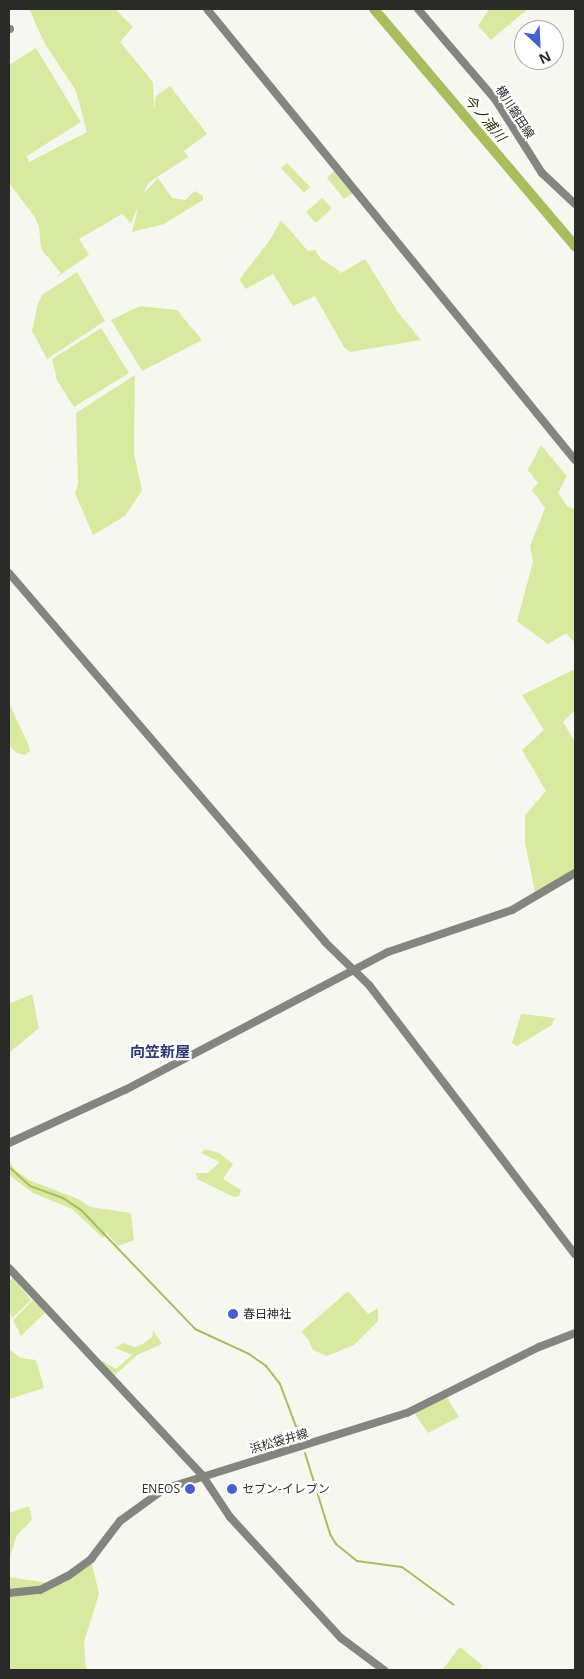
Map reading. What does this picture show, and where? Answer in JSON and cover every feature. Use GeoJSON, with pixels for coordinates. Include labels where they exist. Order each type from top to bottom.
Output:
{"type":"FeatureCollection","features":[{"type":"Feature","properties":{"kind":"street"},"geometry":{"type":"LineString","coordinates":[[206,9],[575,460]]}},
{"type":"Feature","properties":{"kind":"street","name":"横川磐田線"},"geometry":{"type":"LineString","coordinates":[[418,9],[495,99],[542,173],[575,204]]}},
{"type":"Feature","properties":{"kind":"street"},"geometry":{"type":"LineString","coordinates":[[9,572],[352,970],[375,992],[575,1254]]}},
{"type":"Feature","properties":{"kind":"street"},"geometry":{"type":"LineString","coordinates":[[9,1143],[125,1090],[352,970],[412,942],[512,910],[575,873]]}},
{"type":"Feature","properties":{"kind":"street"},"geometry":{"type":"LineString","coordinates":[[9,1268],[202,1475],[230,1517],[335,1632],[358,1653],[384,1670]]}},
{"type":"Feature","properties":{"kind":"street","name":"浜松袋井線"},"geometry":{"type":"LineString","coordinates":[[9,1593],[29,1592],[59,1582],[91,1560],[120,1522],[153,1496],[202,1475],[407,1413],[539,1347],[575,1334]]}},
{"type":"Feature","properties":{"kind":"green space"},"geometry":{"type":"Polygon","coordinates":[[[29,9],[115,9],[133,27],[120,42],[153,82],[154,109],[156,96],[170,86],[207,134],[184,151],[188,157],[148,183],[144,193],[158,178],[172,198],[185,200],[195,191],[203,196],[203,200],[164,224],[132,232],[139,205],[131,223],[122,214],[79,239],[89,255],[54,279],[61,273],[41,249],[39,227],[34,216],[9,183],[9,65],[36,48],[81,122],[27,156],[24,151],[29,162],[87,132],[76,91],[45,44],[29,9]]]}},
{"type":"Feature","properties":{"kind":"green space"},"geometry":{"type":"Polygon","coordinates":[[[489,9],[528,9],[491,40],[478,26],[489,9]]]}},
{"type":"Feature","properties":{"kind":"green space"},"geometry":{"type":"Polygon","coordinates":[[[287,163],[310,187],[304,193],[281,168],[287,163]]]}},
{"type":"Feature","properties":{"kind":"green space"},"geometry":{"type":"Polygon","coordinates":[[[336,169],[354,192],[344,199],[327,178],[336,169]]]}},
{"type":"Feature","properties":{"kind":"green space"},"geometry":{"type":"Polygon","coordinates":[[[322,198],[332,208],[316,223],[306,212],[322,198]]]}},
{"type":"Feature","properties":{"kind":"green space"},"geometry":{"type":"Polygon","coordinates":[[[281,220],[308,251],[315,250],[321,259],[341,272],[338,275],[365,259],[398,312],[421,340],[350,352],[344,347],[315,296],[293,306],[273,274],[246,289],[239,280],[270,240],[281,220]]]}},
{"type":"Feature","properties":{"kind":"green space"},"geometry":{"type":"Polygon","coordinates":[[[77,272],[105,321],[47,359],[32,331],[38,303],[42,295],[77,272]]]}},
{"type":"Feature","properties":{"kind":"green space"},"geometry":{"type":"Polygon","coordinates":[[[140,306],[177,310],[202,340],[142,371],[111,320],[140,306]]]}},
{"type":"Feature","properties":{"kind":"green space"},"geometry":{"type":"Polygon","coordinates":[[[101,328],[129,373],[74,407],[57,380],[52,359],[101,328]]]}},
{"type":"Feature","properties":{"kind":"green space"},"geometry":{"type":"Polygon","coordinates":[[[135,375],[134,454],[142,490],[125,516],[93,535],[75,493],[78,484],[76,413],[135,375]]]}},
{"type":"Feature","properties":{"kind":"green space"},"geometry":{"type":"Polygon","coordinates":[[[541,445],[567,476],[558,493],[568,507],[575,509],[575,643],[566,633],[548,644],[517,621],[533,562],[530,546],[545,508],[532,490],[538,483],[528,470],[541,445]]]}},
{"type":"Feature","properties":{"kind":"green space"},"geometry":{"type":"Polygon","coordinates":[[[575,669],[575,710],[563,722],[575,742],[575,873],[536,896],[525,844],[525,815],[546,791],[522,750],[544,730],[522,695],[575,669]]]}},
{"type":"Feature","properties":{"kind":"green space"},"geometry":{"type":"Polygon","coordinates":[[[9,703],[29,746],[30,751],[25,755],[17,753],[9,746],[9,703]]]}},
{"type":"Feature","properties":{"kind":"green space"},"geometry":{"type":"Polygon","coordinates":[[[32,994],[39,1028],[9,1053],[9,1004],[32,994]]]}},
{"type":"Feature","properties":{"kind":"green space"},"geometry":{"type":"Polygon","coordinates":[[[521,1014],[555,1018],[552,1025],[517,1046],[512,1043],[521,1014]]]}},
{"type":"Feature","properties":{"kind":"green space"},"geometry":{"type":"Polygon","coordinates":[[[205,1149],[219,1153],[233,1164],[223,1179],[241,1190],[239,1196],[234,1197],[197,1179],[196,1173],[208,1173],[220,1162],[201,1153],[205,1149]]]}},
{"type":"Feature","properties":{"kind":"green space"},"geometry":{"type":"Polygon","coordinates":[[[9,1161],[15,1170],[29,1180],[78,1199],[90,1207],[131,1213],[134,1240],[118,1246],[107,1233],[103,1238],[72,1209],[33,1193],[9,1175],[9,1161]]]}},
{"type":"Feature","properties":{"kind":"green space"},"geometry":{"type":"Polygon","coordinates":[[[13,1278],[31,1300],[12,1318],[9,1309],[9,1281],[13,1278]]]}},
{"type":"Feature","properties":{"kind":"green space"},"geometry":{"type":"Polygon","coordinates":[[[348,1291],[368,1314],[378,1308],[378,1321],[354,1345],[327,1356],[313,1350],[308,1339],[301,1332],[348,1291]]]}},
{"type":"Feature","properties":{"kind":"green space"},"geometry":{"type":"Polygon","coordinates":[[[33,1300],[45,1313],[21,1336],[13,1320],[33,1300]]]}},
{"type":"Feature","properties":{"kind":"green space"},"geometry":{"type":"Polygon","coordinates":[[[153,1330],[162,1344],[137,1355],[115,1375],[102,1364],[103,1361],[116,1369],[132,1355],[115,1348],[123,1343],[135,1347],[143,1344],[152,1337],[153,1330]]]}},
{"type":"Feature","properties":{"kind":"green space"},"geometry":{"type":"Polygon","coordinates":[[[9,1349],[21,1358],[36,1360],[44,1388],[9,1399],[9,1349]]]}},
{"type":"Feature","properties":{"kind":"green space"},"geometry":{"type":"Polygon","coordinates":[[[446,1396],[459,1417],[428,1433],[413,1411],[446,1396]]]}},
{"type":"Feature","properties":{"kind":"green space"},"geometry":{"type":"Polygon","coordinates":[[[29,1506],[32,1520],[17,1535],[9,1559],[9,1513],[29,1506]]]}},
{"type":"Feature","properties":{"kind":"green space"},"geometry":{"type":"Polygon","coordinates":[[[91,1559],[99,1594],[84,1642],[86,1670],[9,1670],[9,1577],[55,1584],[91,1559]]]}},
{"type":"Feature","properties":{"kind":"green space"},"geometry":{"type":"Polygon","coordinates":[[[460,1647],[483,1666],[479,1670],[442,1670],[460,1647]]]}},
{"type":"Feature","properties":{"kind":"waterway","name":"今ノ浦川"},"geometry":{"type":"LineString","coordinates":[[374,9],[575,246]]}},
{"type":"Feature","properties":{"kind":"waterway"},"geometry":{"type":"LineString","coordinates":[[9,1167],[30,1186],[63,1198],[82,1211],[195,1329],[249,1354],[266,1366],[280,1384],[301,1440]]}},
{"type":"Feature","properties":{"kind":"waterway"},"geometry":{"type":"LineString","coordinates":[[305,1453],[330,1534],[336,1544],[357,1561],[402,1567],[454,1605]]}},
{"type":"Feature","properties":{"kind":"place","name":"春日神社"},"geometry":{"type":"Point","coordinates":[233,1314]}},
{"type":"Feature","properties":{"kind":"place","name":"ENEOS"},"geometry":{"type":"Point","coordinates":[190,1489]}},
{"type":"Feature","properties":{"kind":"place","name":"セブン-イレブン"},"geometry":{"type":"Point","coordinates":[232,1489]}},
{"type":"Feature","properties":{"kind":"district","name":"向笠新屋"},"geometry":{"type":"Point","coordinates":[160,1052]}}]}
